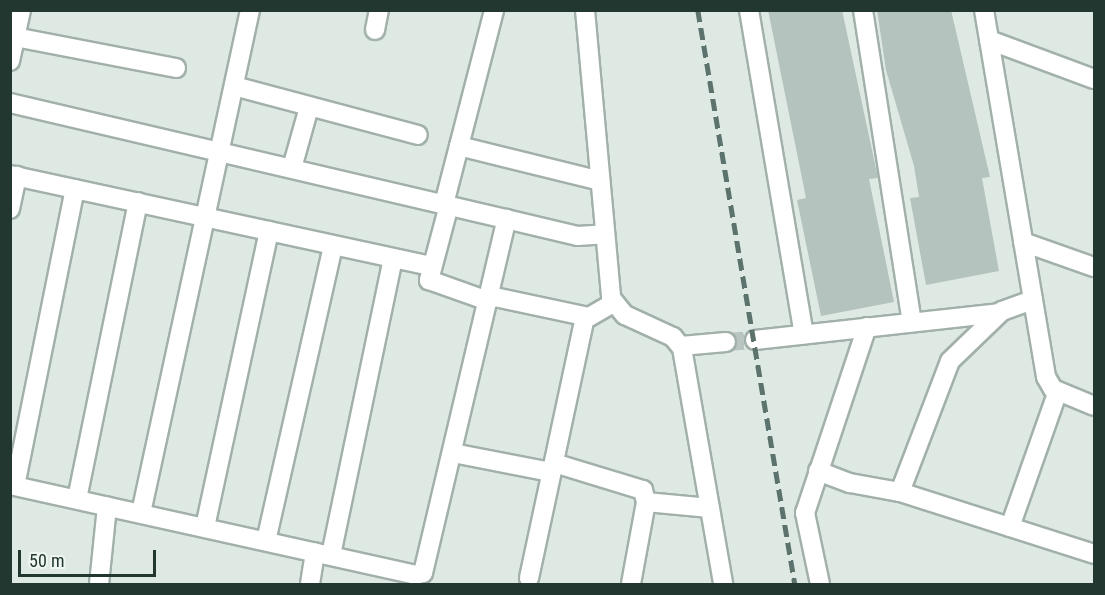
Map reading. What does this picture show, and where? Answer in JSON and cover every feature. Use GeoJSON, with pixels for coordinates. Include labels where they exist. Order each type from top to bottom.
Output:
{"type":"FeatureCollection","features":[{"type":"Feature","properties":{"kind":"street"},"geometry":{"type":"LineString","coordinates":[[10,61],[21,10]]}},
{"type":"Feature","properties":{"kind":"street"},"geometry":{"type":"LineString","coordinates":[[141,513],[250,10]]}},
{"type":"Feature","properties":{"kind":"street"},"geometry":{"type":"LineString","coordinates":[[375,30],[379,10]]}},
{"type":"Feature","properties":{"kind":"street"},"geometry":{"type":"LineString","coordinates":[[494,10],[428,278],[432,282],[489,298],[585,317],[613,303]]}},
{"type":"Feature","properties":{"kind":"street"},"geometry":{"type":"LineString","coordinates":[[585,10],[604,234],[613,303],[625,315],[673,337],[681,346],[723,585]]}},
{"type":"Feature","properties":{"kind":"street"},"geometry":{"type":"LineString","coordinates":[[749,10],[804,334]]}},
{"type":"Feature","properties":{"kind":"street"},"geometry":{"type":"LineString","coordinates":[[863,10],[912,322]]}},
{"type":"Feature","properties":{"kind":"street"},"geometry":{"type":"LineString","coordinates":[[984,10],[1046,377],[1058,391],[1095,406]]}},
{"type":"Feature","properties":{"kind":"street"},"geometry":{"type":"LineString","coordinates":[[15,37],[176,68]]}},
{"type":"Feature","properties":{"kind":"street"},"geometry":{"type":"LineString","coordinates":[[989,40],[1095,79]]}},
{"type":"Feature","properties":{"kind":"street"},"geometry":{"type":"LineString","coordinates":[[234,86],[418,135]]}},
{"type":"Feature","properties":{"kind":"street"},"geometry":{"type":"LineString","coordinates":[[10,103],[578,236],[604,234]]}},
{"type":"Feature","properties":{"kind":"street"},"geometry":{"type":"LineString","coordinates":[[292,168],[309,107]]}},
{"type":"Feature","properties":{"kind":"street"},"geometry":{"type":"LineString","coordinates":[[459,146],[600,181]]}},
{"type":"Feature","properties":{"kind":"street"},"geometry":{"type":"LineString","coordinates":[[10,209],[14,175],[431,266]]}},
{"type":"Feature","properties":{"kind":"street"},"geometry":{"type":"LineString","coordinates":[[75,189],[13,485],[428,579],[453,453],[507,219]]}},
{"type":"Feature","properties":{"kind":"street"},"geometry":{"type":"LineString","coordinates":[[77,499],[138,202]]}},
{"type":"Feature","properties":{"kind":"street"},"geometry":{"type":"LineString","coordinates":[[205,527],[269,231]]}},
{"type":"Feature","properties":{"kind":"street"},"geometry":{"type":"LineString","coordinates":[[1023,242],[1095,267]]}},
{"type":"Feature","properties":{"kind":"street"},"geometry":{"type":"LineString","coordinates":[[266,541],[333,245]]}},
{"type":"Feature","properties":{"kind":"street"},"geometry":{"type":"LineString","coordinates":[[310,585],[323,554],[393,258]]}},
{"type":"Feature","properties":{"kind":"street"},"geometry":{"type":"LineString","coordinates":[[755,340],[999,313],[1033,300]]}},
{"type":"Feature","properties":{"kind":"street"},"geometry":{"type":"LineString","coordinates":[[900,492],[946,367],[999,313]]}},
{"type":"Feature","properties":{"kind":"street"},"geometry":{"type":"LineString","coordinates":[[528,578],[585,317]]}},
{"type":"Feature","properties":{"kind":"street"},"geometry":{"type":"LineString","coordinates":[[820,585],[805,520],[867,327]]}},
{"type":"Feature","properties":{"kind":"street"},"geometry":{"type":"LineString","coordinates":[[681,346],[726,342]]}},
{"type":"Feature","properties":{"kind":"street"},"geometry":{"type":"LineString","coordinates":[[1010,527],[1058,391]]}},
{"type":"Feature","properties":{"kind":"street"},"geometry":{"type":"LineString","coordinates":[[453,453],[553,468],[640,488],[646,502],[631,585]]}},
{"type":"Feature","properties":{"kind":"street"},"geometry":{"type":"LineString","coordinates":[[819,471],[850,483],[900,492],[1095,554]]}},
{"type":"Feature","properties":{"kind":"street"},"geometry":{"type":"LineString","coordinates":[[646,502],[710,508]]}},
{"type":"Feature","properties":{"kind":"street"},"geometry":{"type":"LineString","coordinates":[[99,585],[107,506]]}},
{"type":"Feature","properties":{"kind":"building"},"geometry":{"type":"Polygon","coordinates":[[[768,10],[842,10],[878,178],[869,179],[894,302],[821,316],[797,200],[806,198],[768,10]]]}},
{"type":"Feature","properties":{"kind":"building"},"geometry":{"type":"Polygon","coordinates":[[[877,10],[951,10],[990,177],[982,178],[999,271],[926,285],[910,198],[919,197],[914,166],[886,70],[877,10]]]}},
{"type":"Feature","properties":{"kind":"tunnel"},"geometry":{"type":"LineString","coordinates":[[726,342],[755,340]]}},
{"type":"Feature","properties":{"kind":"railway"},"geometry":{"type":"LineString","coordinates":[[698,10],[795,584]]}}]}
